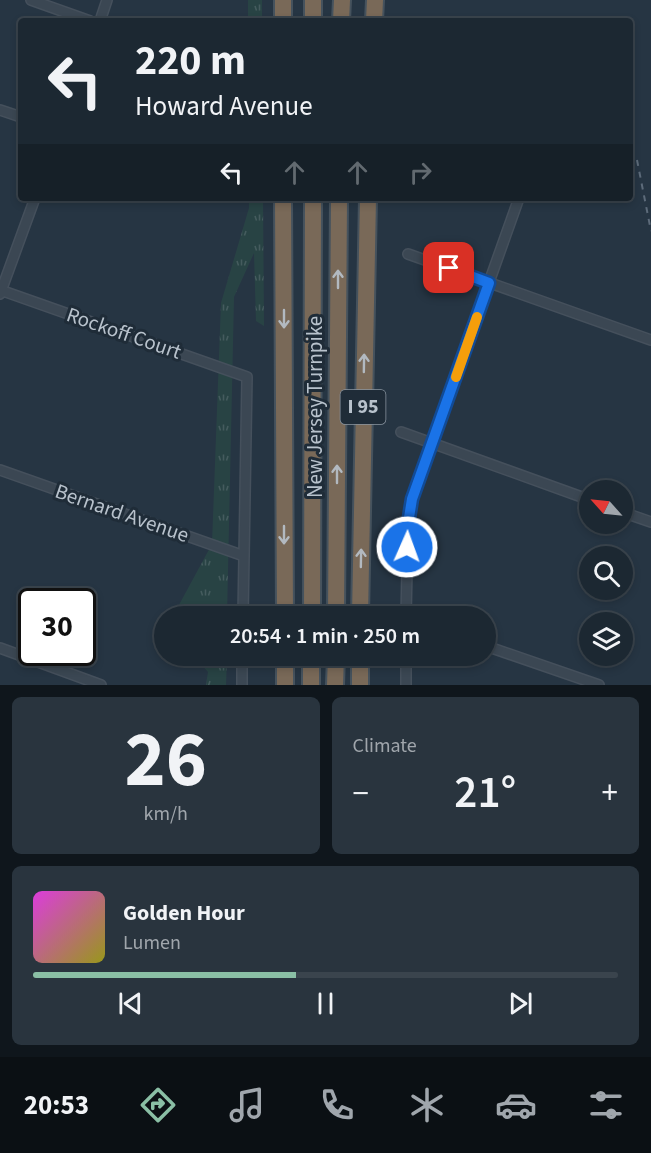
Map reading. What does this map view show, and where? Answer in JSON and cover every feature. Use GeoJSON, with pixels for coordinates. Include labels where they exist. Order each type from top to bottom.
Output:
{"type":"FeatureCollection","features":[{"type":"Feature","properties":{"kind":"highway"},"geometry":{"type":"LineString","coordinates":[[283,0],[283,18]]}},
{"type":"Feature","properties":{"kind":"highway"},"geometry":{"type":"LineString","coordinates":[[313,18],[314,0]]}},
{"type":"Feature","properties":{"kind":"highway"},"geometry":{"type":"LineString","coordinates":[[341,18],[342,0]]}},
{"type":"Feature","properties":{"kind":"highway"},"geometry":{"type":"LineString","coordinates":[[374,18],[375,0]]}},
{"type":"Feature","properties":{"kind":"highway","name":"New Jersey Turnpike"},"geometry":{"type":"LineString","coordinates":[[284,201],[285,606]]}},
{"type":"Feature","properties":{"kind":"highway","name":"New Jersey Turnpike"},"geometry":{"type":"LineString","coordinates":[[312,606],[313,201]]}},
{"type":"Feature","properties":{"kind":"highway","name":"New Jersey Turnpike"},"geometry":{"type":"LineString","coordinates":[[336,606],[339,201]]}},
{"type":"Feature","properties":{"kind":"highway","name":"I 95"},"geometry":{"type":"LineString","coordinates":[[360,606],[368,201]]}},
{"type":"Feature","properties":{"kind":"highway"},"geometry":{"type":"LineString","coordinates":[[285,666],[285,685]]}},
{"type":"Feature","properties":{"kind":"highway"},"geometry":{"type":"LineString","coordinates":[[311,666],[311,685]]}},
{"type":"Feature","properties":{"kind":"highway"},"geometry":{"type":"LineString","coordinates":[[335,685],[336,666]]}},
{"type":"Feature","properties":{"kind":"highway"},"geometry":{"type":"LineString","coordinates":[[360,666],[360,685]]}},
{"type":"Feature","properties":{"kind":"street"},"geometry":{"type":"LineString","coordinates":[[31,0],[82,18]]}},
{"type":"Feature","properties":{"kind":"street"},"geometry":{"type":"LineString","coordinates":[[101,18],[107,0]]}},
{"type":"Feature","properties":{"kind":"street"},"geometry":{"type":"LineString","coordinates":[[0,110],[18,116]]}},
{"type":"Feature","properties":{"kind":"street"},"geometry":{"type":"LineString","coordinates":[[0,291],[34,201]]}},
{"type":"Feature","properties":{"kind":"street"},"geometry":{"type":"LineString","coordinates":[[406,606],[409,511],[518,201]]}},
{"type":"Feature","properties":{"kind":"street"},"geometry":{"type":"LineString","coordinates":[[408,254],[651,340]]}},
{"type":"Feature","properties":{"kind":"street","name":"Rockoff Court"},"geometry":{"type":"LineString","coordinates":[[0,291],[247,377],[244,556]]}},
{"type":"Feature","properties":{"kind":"street"},"geometry":{"type":"LineString","coordinates":[[401,432],[579,496]]}},
{"type":"Feature","properties":{"kind":"street","name":"Bernard Avenue"},"geometry":{"type":"LineString","coordinates":[[0,470],[244,556]]}},
{"type":"Feature","properties":{"kind":"street"},"geometry":{"type":"LineString","coordinates":[[633,516],[651,522]]}},
{"type":"Feature","properties":{"kind":"street"},"geometry":{"type":"LineString","coordinates":[[243,606],[244,556]]}},
{"type":"Feature","properties":{"kind":"street"},"geometry":{"type":"LineString","coordinates":[[0,648],[101,685]]}},
{"type":"Feature","properties":{"kind":"street"},"geometry":{"type":"LineString","coordinates":[[496,649],[599,685]]}},
{"type":"Feature","properties":{"kind":"street"},"geometry":{"type":"LineString","coordinates":[[242,666],[242,685]]}},
{"type":"Feature","properties":{"kind":"street"},"geometry":{"type":"LineString","coordinates":[[406,666],[406,685]]}},
{"type":"Feature","properties":{"kind":"green space"},"geometry":{"type":"Polygon","coordinates":[[[248,0],[262,0],[262,18],[248,18],[248,0]]]}},
{"type":"Feature","properties":{"kind":"green space"},"geometry":{"type":"Polygon","coordinates":[[[249,201],[263,201],[264,326],[256,321],[254,253],[234,297],[227,606],[178,606],[212,544],[221,303],[249,208],[249,201]]]}},
{"type":"Feature","properties":{"kind":"green space"},"geometry":{"type":"Polygon","coordinates":[[[203,666],[227,666],[226,685],[206,685],[208,672],[203,666]]]}},
{"type":"Feature","properties":{"kind":"railway"},"geometry":{"type":"LineString","coordinates":[[637,160],[651,231]]}},
{"type":"Feature","properties":{"kind":"slow traffic"},"geometry":{"type":"LineString","coordinates":[[456,377],[477,317]]}},
{"type":"Feature","properties":{"kind":"route"},"geometry":{"type":"LineString","coordinates":[[407,547],[412,499],[489,283],[449,268]]}}]}
